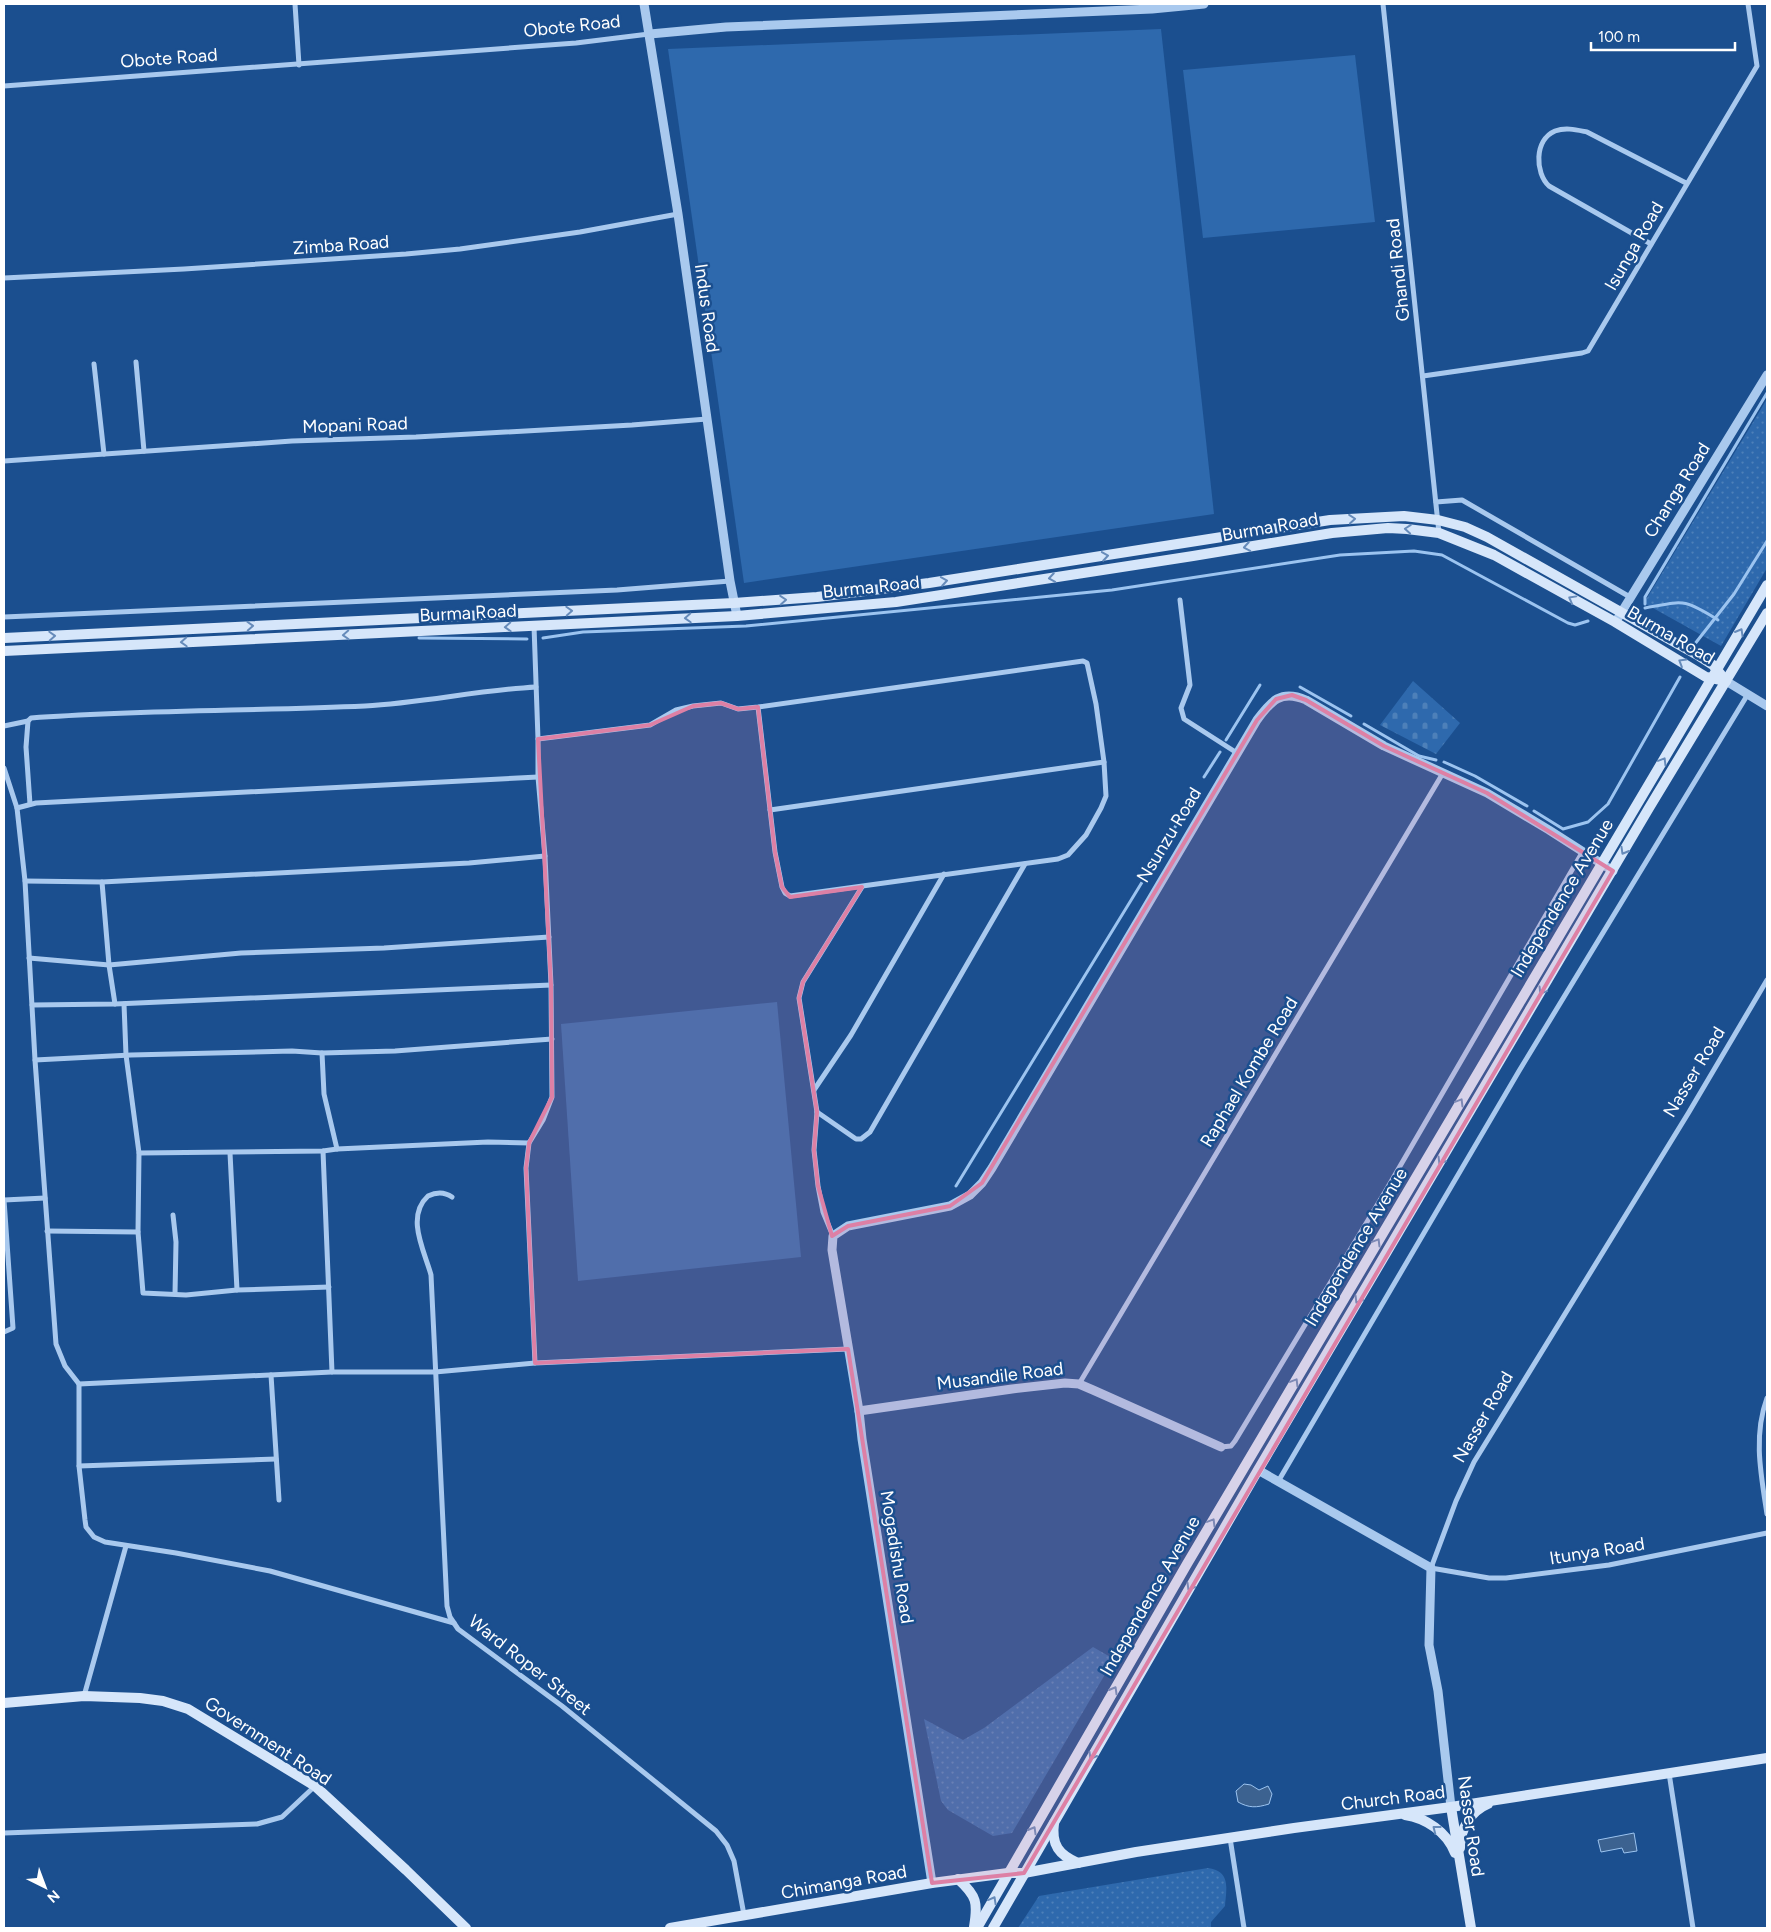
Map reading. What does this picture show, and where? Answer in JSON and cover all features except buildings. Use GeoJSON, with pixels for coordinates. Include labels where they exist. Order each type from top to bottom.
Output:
{"type":"FeatureCollection","features":[{"type":"Feature","properties":{"kind":"main road","name":"Burma Road"},"geometry":{"type":"LineString","coordinates":[[4,638],[734,603],[817,597],[929,583],[1330,520],[1384,516],[1438,520],[1465,528],[1488,538],[1618,618]]}},
{"type":"Feature","properties":{"kind":"main road","name":"Burma Road"},"geometry":{"type":"LineString","coordinates":[[4,651],[737,616],[896,602],[1332,533],[1407,528],[1439,533],[1494,555],[1618,618],[1699,656],[1713,665],[1715,674],[1726,680]]}},
{"type":"Feature","properties":{"kind":"main road","name":"Independence Avenue"},"geometry":{"type":"LineString","coordinates":[[976,1928],[1187,1564],[1767,585]]}},
{"type":"Feature","properties":{"kind":"main road","name":"Independence Avenue"},"geometry":{"type":"LineString","coordinates":[[993,1928],[1258,1470],[1767,613]]}},
{"type":"Feature","properties":{"kind":"main road","name":"Government Road"},"geometry":{"type":"LineString","coordinates":[[4,1703],[84,1696],[163,1701],[188,1710],[315,1786],[467,1928]]}},
{"type":"Feature","properties":{"kind":"main road","name":"Church Road"},"geometry":{"type":"LineString","coordinates":[[1024,1874],[1230,1838],[1451,1807],[1767,1758]]}},
{"type":"Feature","properties":{"kind":"main road"},"geometry":{"type":"LineString","coordinates":[[1460,1865],[1460,1844],[1466,1825],[1478,1808],[1496,1800]]}},
{"type":"Feature","properties":{"kind":"main road","name":"Nasser Road"},"geometry":{"type":"LineString","coordinates":[[1451,1807],[1470,1928]]}},
{"type":"Feature","properties":{"kind":"main road"},"geometry":{"type":"LineString","coordinates":[[1395,1814],[1413,1817],[1429,1823],[1443,1834],[1454,1849],[1460,1865]]}},
{"type":"Feature","properties":{"kind":"main road"},"geometry":{"type":"LineString","coordinates":[[1054,1822],[1054,1841],[1058,1850],[1065,1857],[1079,1863]]}},
{"type":"Feature","properties":{"kind":"main road","name":"Chimanga Road"},"geometry":{"type":"LineString","coordinates":[[670,1928],[958,1879],[1008,1872],[1024,1874]]}},
{"type":"Feature","properties":{"kind":"main road"},"geometry":{"type":"LineString","coordinates":[[958,1879],[970,1890],[976,1900],[976,1928]]}},
{"type":"Feature","properties":{"kind":"street"},"geometry":{"type":"LineString","coordinates":[[295,4],[299,65]]}},
{"type":"Feature","properties":{"kind":"street","name":"Indus Road"},"geometry":{"type":"LineString","coordinates":[[644,4],[678,214],[730,581],[737,616]]}},
{"type":"Feature","properties":{"kind":"street","name":"Obote Road"},"geometry":{"type":"LineString","coordinates":[[4,86],[576,43],[726,27],[1204,4]]}},
{"type":"Feature","properties":{"kind":"street","name":"Ghandi Road"},"geometry":{"type":"LineString","coordinates":[[1383,4],[1439,533]]}},
{"type":"Feature","properties":{"kind":"street","name":"Isunga Road"},"geometry":{"type":"LineString","coordinates":[[1423,376],[1585,353],[1757,64],[1748,4]]}},
{"type":"Feature","properties":{"kind":"street"},"geometry":{"type":"LineString","coordinates":[[1651,244],[1545,182],[1538,165],[1543,142],[1548,135],[1556,131],[1575,130],[1587,132],[1599,136],[1686,183]]}},
{"type":"Feature","properties":{"kind":"street","name":"Zimba Road"},"geometry":{"type":"LineString","coordinates":[[4,278],[184,269],[460,249],[580,232],[678,214]]}},
{"type":"Feature","properties":{"kind":"street"},"geometry":{"type":"LineString","coordinates":[[136,362],[144,451]]}},
{"type":"Feature","properties":{"kind":"street"},"geometry":{"type":"LineString","coordinates":[[94,364],[104,454]]}},
{"type":"Feature","properties":{"kind":"street","name":"Changa Road"},"geometry":{"type":"LineString","coordinates":[[1618,618],[1767,375]]}},
{"type":"Feature","properties":{"kind":"street","name":"Mopani Road"},"geometry":{"type":"LineString","coordinates":[[4,461],[292,441],[612,427],[707,419]]}},
{"type":"Feature","properties":{"kind":"street"},"geometry":{"type":"LineString","coordinates":[[1436,502],[1462,500],[1630,597]]}},
{"type":"Feature","properties":{"kind":"street"},"geometry":{"type":"LineString","coordinates":[[4,617],[617,590],[730,581]]}},
{"type":"Feature","properties":{"kind":"street"},"geometry":{"type":"LineString","coordinates":[[1180,600],[1190,685],[1182,702],[1182,716],[1237,753]]}},
{"type":"Feature","properties":{"kind":"street"},"geometry":{"type":"LineString","coordinates":[[534,626],[538,777],[545,856],[552,1039],[552,1097],[543,1120],[529,1143],[526,1185],[535,1363]]}},
{"type":"Feature","properties":{"kind":"street"},"geometry":{"type":"LineString","coordinates":[[538,739],[650,725],[676,710],[693,706],[721,703],[738,709],[758,707],[1083,661],[1087,663],[1096,704],[1104,762],[1106,796],[1081,841],[1068,855],[1058,859],[792,896],[787,894],[782,887],[770,810],[758,707]]}},
{"type":"Feature","properties":{"kind":"street"},"geometry":{"type":"LineString","coordinates":[[1726,680],[1767,706]]}},
{"type":"Feature","properties":{"kind":"street"},"geometry":{"type":"LineString","coordinates":[[4,726],[28,721],[31,718],[101,714],[368,706],[536,687]]}},
{"type":"Feature","properties":{"kind":"street"},"geometry":{"type":"LineString","coordinates":[[1279,1480],[1524,1062],[1748,694]]}},
{"type":"Feature","properties":{"kind":"street","name":"Nsunzu Road"},"geometry":{"type":"LineString","coordinates":[[834,1236],[848,1226],[950,1206],[966,1198],[982,1183],[1237,753],[1267,706],[1276,699],[1292,695],[1306,700],[1384,746],[1487,793],[1613,871]]}},
{"type":"Feature","properties":{"kind":"street"},"geometry":{"type":"LineString","coordinates":[[28,721],[26,747],[30,804]]}},
{"type":"Feature","properties":{"kind":"street"},"geometry":{"type":"LineString","coordinates":[[770,810],[1104,762]]}},
{"type":"Feature","properties":{"kind":"street"},"geometry":{"type":"LineString","coordinates":[[4,768],[17,808],[25,881],[35,1060],[56,1344],[65,1366],[79,1384],[79,1466],[85,1520],[90,1532],[99,1540],[126,1546],[176,1552],[270,1571],[454,1624]]}},
{"type":"Feature","properties":{"kind":"street","name":"Raphael Kombe Road"},"geometry":{"type":"LineString","coordinates":[[1079,1384],[1443,773]]}},
{"type":"Feature","properties":{"kind":"street"},"geometry":{"type":"LineString","coordinates":[[17,808],[30,804],[282,789],[538,777]]}},
{"type":"Feature","properties":{"kind":"street"},"geometry":{"type":"LineString","coordinates":[[1221,1447],[1231,1446],[1236,1441],[1385,1192],[1583,852]]}},
{"type":"Feature","properties":{"kind":"street"},"geometry":{"type":"LineString","coordinates":[[25,881],[102,882],[469,863],[545,856]]}},
{"type":"Feature","properties":{"kind":"street"},"geometry":{"type":"LineString","coordinates":[[817,1112],[856,1139],[865,1137],[870,1132],[1025,864]]}},
{"type":"Feature","properties":{"kind":"street"},"geometry":{"type":"LineString","coordinates":[[814,1090],[851,1035],[944,874]]}},
{"type":"Feature","properties":{"kind":"street"},"geometry":{"type":"LineString","coordinates":[[102,882],[109,965],[115,1004]]}},
{"type":"Feature","properties":{"kind":"street"},"geometry":{"type":"LineString","coordinates":[[834,1236],[822,1212],[818,1186],[814,1155],[817,1112],[799,1008],[800,990],[807,975],[862,886]]}},
{"type":"Feature","properties":{"kind":"street"},"geometry":{"type":"LineString","coordinates":[[29,958],[109,965],[241,953],[394,947],[549,937]]}},
{"type":"Feature","properties":{"kind":"street","name":"Nasser Road"},"geometry":{"type":"LineString","coordinates":[[1451,1807],[1438,1691],[1429,1645],[1431,1568],[1456,1501],[1474,1462],[1690,1112],[1767,980]]}},
{"type":"Feature","properties":{"kind":"street"},"geometry":{"type":"LineString","coordinates":[[32,1005],[124,1004],[551,985]]}},
{"type":"Feature","properties":{"kind":"street"},"geometry":{"type":"LineString","coordinates":[[124,1004],[126,1055],[139,1153],[138,1232],[143,1293],[175,1294],[329,1286]]}},
{"type":"Feature","properties":{"kind":"street"},"geometry":{"type":"LineString","coordinates":[[35,1060],[126,1055],[292,1051],[322,1053],[395,1051],[552,1039]]}},
{"type":"Feature","properties":{"kind":"street"},"geometry":{"type":"LineString","coordinates":[[322,1053],[324,1094],[337,1149]]}},
{"type":"Feature","properties":{"kind":"street"},"geometry":{"type":"LineString","coordinates":[[139,1153],[323,1151],[488,1142],[529,1143]]}},
{"type":"Feature","properties":{"kind":"street"},"geometry":{"type":"LineString","coordinates":[[323,1151],[332,1372]]}},
{"type":"Feature","properties":{"kind":"street"},"geometry":{"type":"LineString","coordinates":[[230,1153],[237,1290]]}},
{"type":"Feature","properties":{"kind":"street","name":"Ward Roper Street"},"geometry":{"type":"LineString","coordinates":[[452,1197],[448,1194],[440,1193],[428,1196],[421,1207],[418,1224],[420,1247],[431,1275],[447,1606],[454,1624],[493,1656],[562,1706],[647,1774],[722,1838],[734,1860],[744,1915]]}},
{"type":"Feature","properties":{"kind":"street"},"geometry":{"type":"LineString","coordinates":[[4,1332],[13,1328],[4,1200],[45,1198]]}},
{"type":"Feature","properties":{"kind":"street"},"geometry":{"type":"LineString","coordinates":[[173,1215],[176,1242],[175,1294]]}},
{"type":"Feature","properties":{"kind":"street"},"geometry":{"type":"LineString","coordinates":[[47,1231],[138,1232]]}},
{"type":"Feature","properties":{"kind":"street","name":"Mogadishu Road"},"geometry":{"type":"LineString","coordinates":[[834,1236],[832,1250],[859,1411],[932,1883]]}},
{"type":"Feature","properties":{"kind":"street"},"geometry":{"type":"LineString","coordinates":[[79,1384],[332,1372],[435,1372],[535,1363],[848,1349]]}},
{"type":"Feature","properties":{"kind":"street"},"geometry":{"type":"LineString","coordinates":[[271,1375],[279,1500]]}},
{"type":"Feature","properties":{"kind":"street","name":"Musandile Road"},"geometry":{"type":"LineString","coordinates":[[859,1411],[1012,1388],[1065,1383],[1079,1384],[1221,1447]]}},
{"type":"Feature","properties":{"kind":"street"},"geometry":{"type":"LineString","coordinates":[[1767,1398],[1762,1414],[1759,1447],[1767,1514]]}},
{"type":"Feature","properties":{"kind":"street"},"geometry":{"type":"LineString","coordinates":[[79,1466],[276,1458]]}},
{"type":"Feature","properties":{"kind":"street"},"geometry":{"type":"LineString","coordinates":[[1258,1470],[1279,1480],[1431,1568]]}},
{"type":"Feature","properties":{"kind":"street","name":"Itunya Road"},"geometry":{"type":"LineString","coordinates":[[1431,1568],[1489,1578],[1506,1578],[1609,1565],[1767,1533]]}},
{"type":"Feature","properties":{"kind":"street"},"geometry":{"type":"LineString","coordinates":[[84,1696],[126,1546]]}},
{"type":"Feature","properties":{"kind":"street"},"geometry":{"type":"LineString","coordinates":[[1669,1772],[1693,1928]]}},
{"type":"Feature","properties":{"kind":"street"},"geometry":{"type":"LineString","coordinates":[[4,1833],[256,1824],[273,1821],[286,1814],[315,1786]]}},
{"type":"Feature","properties":{"kind":"street"},"geometry":{"type":"LineString","coordinates":[[1230,1838],[1244,1928]]}},
{"type":"Feature","properties":{"kind":"highlighted area"},"geometry":{"type":"Polygon","coordinates":[[[1292,695],[1306,700],[1384,746],[1487,793],[1613,871],[1024,1873],[932,1883],[848,1349],[535,1363],[526,1168],[529,1143],[552,1097],[551,985],[538,739],[650,725],[693,706],[721,703],[738,709],[758,707],[775,852],[782,887],[790,897],[862,887],[803,982],[799,998],[817,1112],[814,1150],[818,1186],[832,1236],[848,1226],[950,1206],[982,1183],[1257,720],[1276,699],[1292,695]]]}},
{"type":"Feature","properties":{"kind":"green space"},"geometry":{"type":"Polygon","coordinates":[[[1161,29],[1214,514],[744,583],[668,49],[1161,29]]]}},
{"type":"Feature","properties":{"kind":"green space"},"geometry":{"type":"Polygon","coordinates":[[[1355,55],[1375,222],[1203,238],[1183,70],[1355,55]]]}},
{"type":"Feature","properties":{"kind":"green space"},"geometry":{"type":"Polygon","coordinates":[[[1767,399],[1767,568],[1721,646],[1644,603],[1767,399]]]}},
{"type":"Feature","properties":{"kind":"green space"},"geometry":{"type":"Polygon","coordinates":[[[1413,681],[1460,723],[1436,754],[1380,725],[1413,681]]]}},
{"type":"Feature","properties":{"kind":"green space"},"geometry":{"type":"Polygon","coordinates":[[[777,1002],[801,1257],[578,1281],[561,1024],[777,1002]]]}},
{"type":"Feature","properties":{"kind":"green space"},"geometry":{"type":"Polygon","coordinates":[[[1093,1647],[1114,1659],[1012,1833],[993,1836],[948,1810],[941,1801],[924,1719],[963,1740],[984,1728],[1093,1647]]]}},
{"type":"Feature","properties":{"kind":"green space"},"geometry":{"type":"Polygon","coordinates":[[[1208,1868],[1220,1873],[1226,1881],[1225,1906],[1211,1922],[1211,1928],[1018,1928],[1039,1896],[1208,1868]]]}},
{"type":"Feature","properties":{"kind":"shaded area"},"geometry":{"type":"Polygon","coordinates":[[[1244,1784],[1251,1785],[1259,1790],[1268,1786],[1272,1794],[1269,1804],[1253,1807],[1238,1802],[1236,1791],[1244,1784]]]}},
{"type":"Feature","properties":{"kind":"shaded area"},"geometry":{"type":"Polygon","coordinates":[[[1634,1833],[1637,1851],[1624,1853],[1622,1848],[1601,1852],[1598,1840],[1634,1833]]]}},
{"type":"Feature","properties":{"kind":"waterway"},"geometry":{"type":"LineString","coordinates":[[1645,604],[1645,597],[1767,393]]}},
{"type":"Feature","properties":{"kind":"waterway"},"geometry":{"type":"LineString","coordinates":[[1694,645],[1734,594],[1767,541]]}},
{"type":"Feature","properties":{"kind":"waterway"},"geometry":{"type":"LineString","coordinates":[[543,638],[583,632],[746,626],[1112,590],[1340,555],[1414,551],[1442,555],[1568,623],[1575,625],[1588,621]]}},
{"type":"Feature","properties":{"kind":"waterway"},"geometry":{"type":"LineString","coordinates":[[1645,608],[1683,603],[1697,608],[1718,620]]}},
{"type":"Feature","properties":{"kind":"waterway"},"geometry":{"type":"LineString","coordinates":[[419,638],[527,639]]}},
{"type":"Feature","properties":{"kind":"waterway"},"geometry":{"type":"LineString","coordinates":[[1534,811],[1563,829],[1588,822],[1608,804],[1680,677]]}},
{"type":"Feature","properties":{"kind":"waterway"},"geometry":{"type":"LineString","coordinates":[[1226,740],[1260,685]]}},
{"type":"Feature","properties":{"kind":"waterway"},"geometry":{"type":"LineString","coordinates":[[1300,687],[1351,716]]}},
{"type":"Feature","properties":{"kind":"waterway"},"geometry":{"type":"LineString","coordinates":[[1364,724],[1419,756],[1436,760]]}},
{"type":"Feature","properties":{"kind":"waterway"},"geometry":{"type":"LineString","coordinates":[[1204,777],[1220,752]]}},
{"type":"Feature","properties":{"kind":"waterway"},"geometry":{"type":"LineString","coordinates":[[1444,762],[1475,776],[1527,806]]}},
{"type":"Feature","properties":{"kind":"waterway"},"geometry":{"type":"LineString","coordinates":[[1170,836],[1196,790]]}},
{"type":"Feature","properties":{"kind":"waterway"},"geometry":{"type":"LineString","coordinates":[[956,1186],[1163,848]]}}]}
